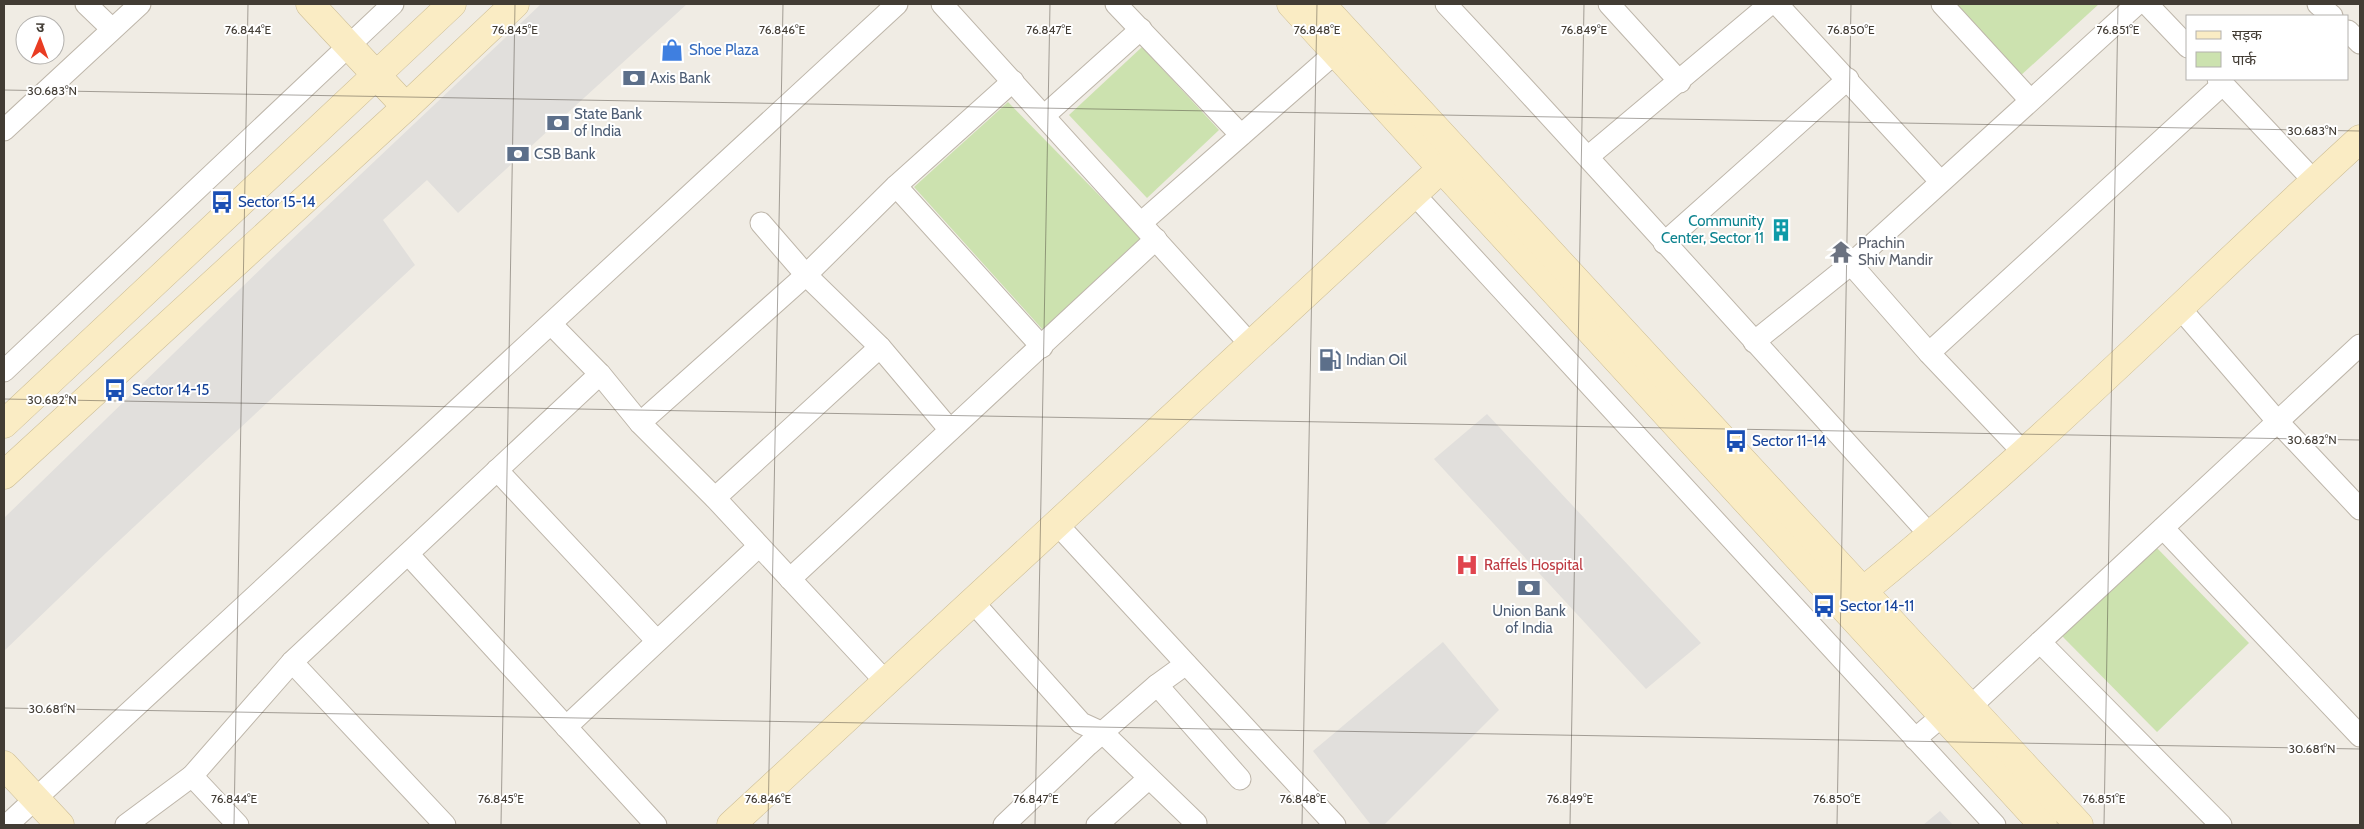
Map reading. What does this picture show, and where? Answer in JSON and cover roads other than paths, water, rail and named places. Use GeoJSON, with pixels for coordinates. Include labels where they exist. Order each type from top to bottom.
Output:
{"type":"FeatureCollection","features":[{"type":"Feature","properties":{"kind":"street"},"geometry":{"type":"LineString","coordinates":[[86,4],[112,29]]}},
{"type":"Feature","properties":{"kind":"street"},"geometry":{"type":"LineString","coordinates":[[4,130],[140,4]]}},
{"type":"Feature","properties":{"kind":"street"},"geometry":{"type":"LineString","coordinates":[[310,4],[406,107]]}},
{"type":"Feature","properties":{"kind":"street"},"geometry":{"type":"LineString","coordinates":[[4,371],[348,44],[393,4]]}},
{"type":"Feature","properties":{"kind":"street"},"geometry":{"type":"LineString","coordinates":[[4,424],[452,4]]}},
{"type":"Feature","properties":{"kind":"street"},"geometry":{"type":"LineString","coordinates":[[4,475],[406,107],[515,4]]}},
{"type":"Feature","properties":{"kind":"street"},"geometry":{"type":"LineString","coordinates":[[6,825],[897,4]]}},
{"type":"Feature","properties":{"kind":"street"},"geometry":{"type":"LineString","coordinates":[[942,4],[1251,345]]}},
{"type":"Feature","properties":{"kind":"street"},"geometry":{"type":"LineString","coordinates":[[1116,4],[1241,136]]}},
{"type":"Feature","properties":{"kind":"street"},"geometry":{"type":"LineString","coordinates":[[1291,4],[2043,825]]}},
{"type":"Feature","properties":{"kind":"street"},"geometry":{"type":"LineString","coordinates":[[1321,4],[2079,825]]}},
{"type":"Feature","properties":{"kind":"street"},"geometry":{"type":"LineString","coordinates":[[1446,4],[1589,156],[1664,243],[1932,536]]}},
{"type":"Feature","properties":{"kind":"street"},"geometry":{"type":"LineString","coordinates":[[1609,4],[1680,82]]}},
{"type":"Feature","properties":{"kind":"street"},"geometry":{"type":"LineString","coordinates":[[1589,156],[1680,82],[1770,4]]}},
{"type":"Feature","properties":{"kind":"street"},"geometry":{"type":"LineString","coordinates":[[1777,4],[1940,181]]}},
{"type":"Feature","properties":{"kind":"street"},"geometry":{"type":"LineString","coordinates":[[1942,4],[2030,100]]}},
{"type":"Feature","properties":{"kind":"street"},"geometry":{"type":"LineString","coordinates":[[1754,342],[1851,264],[1940,181],[2137,4]]}},
{"type":"Feature","properties":{"kind":"street"},"geometry":{"type":"LineString","coordinates":[[2147,4],[2186,45]]}},
{"type":"Feature","properties":{"kind":"street"},"geometry":{"type":"LineString","coordinates":[[2318,4],[2331,15]]}},
{"type":"Feature","properties":{"kind":"street"},"geometry":{"type":"LineString","coordinates":[[1044,115],[1140,29]]}},
{"type":"Feature","properties":{"kind":"street"},"geometry":{"type":"LineString","coordinates":[[2349,32],[2360,43]]}},
{"type":"Feature","properties":{"kind":"street"},"geometry":{"type":"LineString","coordinates":[[1142,223],[1336,52]]}},
{"type":"Feature","properties":{"kind":"street"},"geometry":{"type":"LineString","coordinates":[[1664,243],[1848,79]]}},
{"type":"Feature","properties":{"kind":"street"},"geometry":{"type":"LineString","coordinates":[[640,423],[806,275],[896,186],[1013,81]]}},
{"type":"Feature","properties":{"kind":"street"},"geometry":{"type":"LineString","coordinates":[[1929,353],[2220,82],[2314,181]]}},
{"type":"Feature","properties":{"kind":"street"},"geometry":{"type":"LineString","coordinates":[[1863,591],[1932,536],[2024,453],[2360,139]]}},
{"type":"Feature","properties":{"kind":"street"},"geometry":{"type":"LineString","coordinates":[[731,825],[1442,168]]}},
{"type":"Feature","properties":{"kind":"street"},"geometry":{"type":"LineString","coordinates":[[896,186],[1042,347]]}},
{"type":"Feature","properties":{"kind":"street"},"geometry":{"type":"LineString","coordinates":[[1414,194],[1994,825]]}},
{"type":"Feature","properties":{"kind":"street"},"geometry":{"type":"LineString","coordinates":[[761,223],[806,275],[880,347],[950,430]]}},
{"type":"Feature","properties":{"kind":"street"},"geometry":{"type":"LineString","coordinates":[[790,580],[1156,239]]}},
{"type":"Feature","properties":{"kind":"street"},"geometry":{"type":"LineString","coordinates":[[1851,264],[1929,353],[2024,453]]}},
{"type":"Feature","properties":{"kind":"street"},"geometry":{"type":"LineString","coordinates":[[2179,307],[2278,422],[2360,509]]}},
{"type":"Feature","properties":{"kind":"street"},"geometry":{"type":"LineString","coordinates":[[551,324],[600,374],[640,423],[715,498],[886,682]]}},
{"type":"Feature","properties":{"kind":"street"},"geometry":{"type":"LineString","coordinates":[[1970,707],[2360,345]]}},
{"type":"Feature","properties":{"kind":"street"},"geometry":{"type":"LineString","coordinates":[[715,498],[880,347]]}},
{"type":"Feature","properties":{"kind":"street"},"geometry":{"type":"LineString","coordinates":[[126,825],[192,776],[292,662],[600,374]]}},
{"type":"Feature","properties":{"kind":"street"},"geometry":{"type":"LineString","coordinates":[[497,470],[656,641]]}},
{"type":"Feature","properties":{"kind":"street"},"geometry":{"type":"LineString","coordinates":[[1057,524],[1335,825]]}},
{"type":"Feature","properties":{"kind":"street"},"geometry":{"type":"LineString","coordinates":[[2163,528],[2360,736]]}},
{"type":"Feature","properties":{"kind":"street"},"geometry":{"type":"LineString","coordinates":[[566,727],[759,546]]}},
{"type":"Feature","properties":{"kind":"street"},"geometry":{"type":"LineString","coordinates":[[408,554],[656,825]]}},
{"type":"Feature","properties":{"kind":"street"},"geometry":{"type":"LineString","coordinates":[[973,602],[1081,723],[1103,733],[1196,823]]}},
{"type":"Feature","properties":{"kind":"street"},"geometry":{"type":"LineString","coordinates":[[2040,642],[2221,825]]}},
{"type":"Feature","properties":{"kind":"street"},"geometry":{"type":"LineString","coordinates":[[292,662],[445,825]]}},
{"type":"Feature","properties":{"kind":"street"},"geometry":{"type":"LineString","coordinates":[[1005,825],[1103,733],[1157,685],[1186,664]]}},
{"type":"Feature","properties":{"kind":"street"},"geometry":{"type":"LineString","coordinates":[[1157,685],[1240,779]]}},
{"type":"Feature","properties":{"kind":"street"},"geometry":{"type":"LineString","coordinates":[[1915,739],[1942,716]]}},
{"type":"Feature","properties":{"kind":"street"},"geometry":{"type":"LineString","coordinates":[[4,765],[60,825]]}},
{"type":"Feature","properties":{"kind":"street"},"geometry":{"type":"LineString","coordinates":[[192,776],[238,825]]}},
{"type":"Feature","properties":{"kind":"street"},"geometry":{"type":"LineString","coordinates":[[1096,825],[1149,778]]}},
{"type":"Feature","properties":{"kind":"place","name":"Shoe Plaza"},"geometry":{"type":"Point","coordinates":[672,50]}},
{"type":"Feature","properties":{"kind":"place","name":"Axis Bank"},"geometry":{"type":"Point","coordinates":[634,78]}},
{"type":"Feature","properties":{"kind":"place","name":"State Bank of India"},"geometry":{"type":"Point","coordinates":[558,123]}},
{"type":"Feature","properties":{"kind":"place","name":"CSB Bank"},"geometry":{"type":"Point","coordinates":[518,154]}},
{"type":"Feature","properties":{"kind":"place","name":"Sector 15-14"},"geometry":{"type":"Point","coordinates":[222,202]}},
{"type":"Feature","properties":{"kind":"place","name":"Community Center, Sector 11"},"geometry":{"type":"Point","coordinates":[1781,230]}},
{"type":"Feature","properties":{"kind":"place","name":"Prachin Shiv Mandir"},"geometry":{"type":"Point","coordinates":[1841,252]}},
{"type":"Feature","properties":{"kind":"place","name":"Indian Oil"},"geometry":{"type":"Point","coordinates":[1330,360]}},
{"type":"Feature","properties":{"kind":"place","name":"Sector 14-15"},"geometry":{"type":"Point","coordinates":[115,390]}},
{"type":"Feature","properties":{"kind":"place","name":"Sector 11-14"},"geometry":{"type":"Point","coordinates":[1736,441]}},
{"type":"Feature","properties":{"kind":"place","name":"Raffels Hospital"},"geometry":{"type":"Point","coordinates":[1467,565]}},
{"type":"Feature","properties":{"kind":"place","name":"Union Bank of India"},"geometry":{"type":"Point","coordinates":[1529,588]}},
{"type":"Feature","properties":{"kind":"place","name":"Sector 14-11"},"geometry":{"type":"Point","coordinates":[1824,606]}}]}
